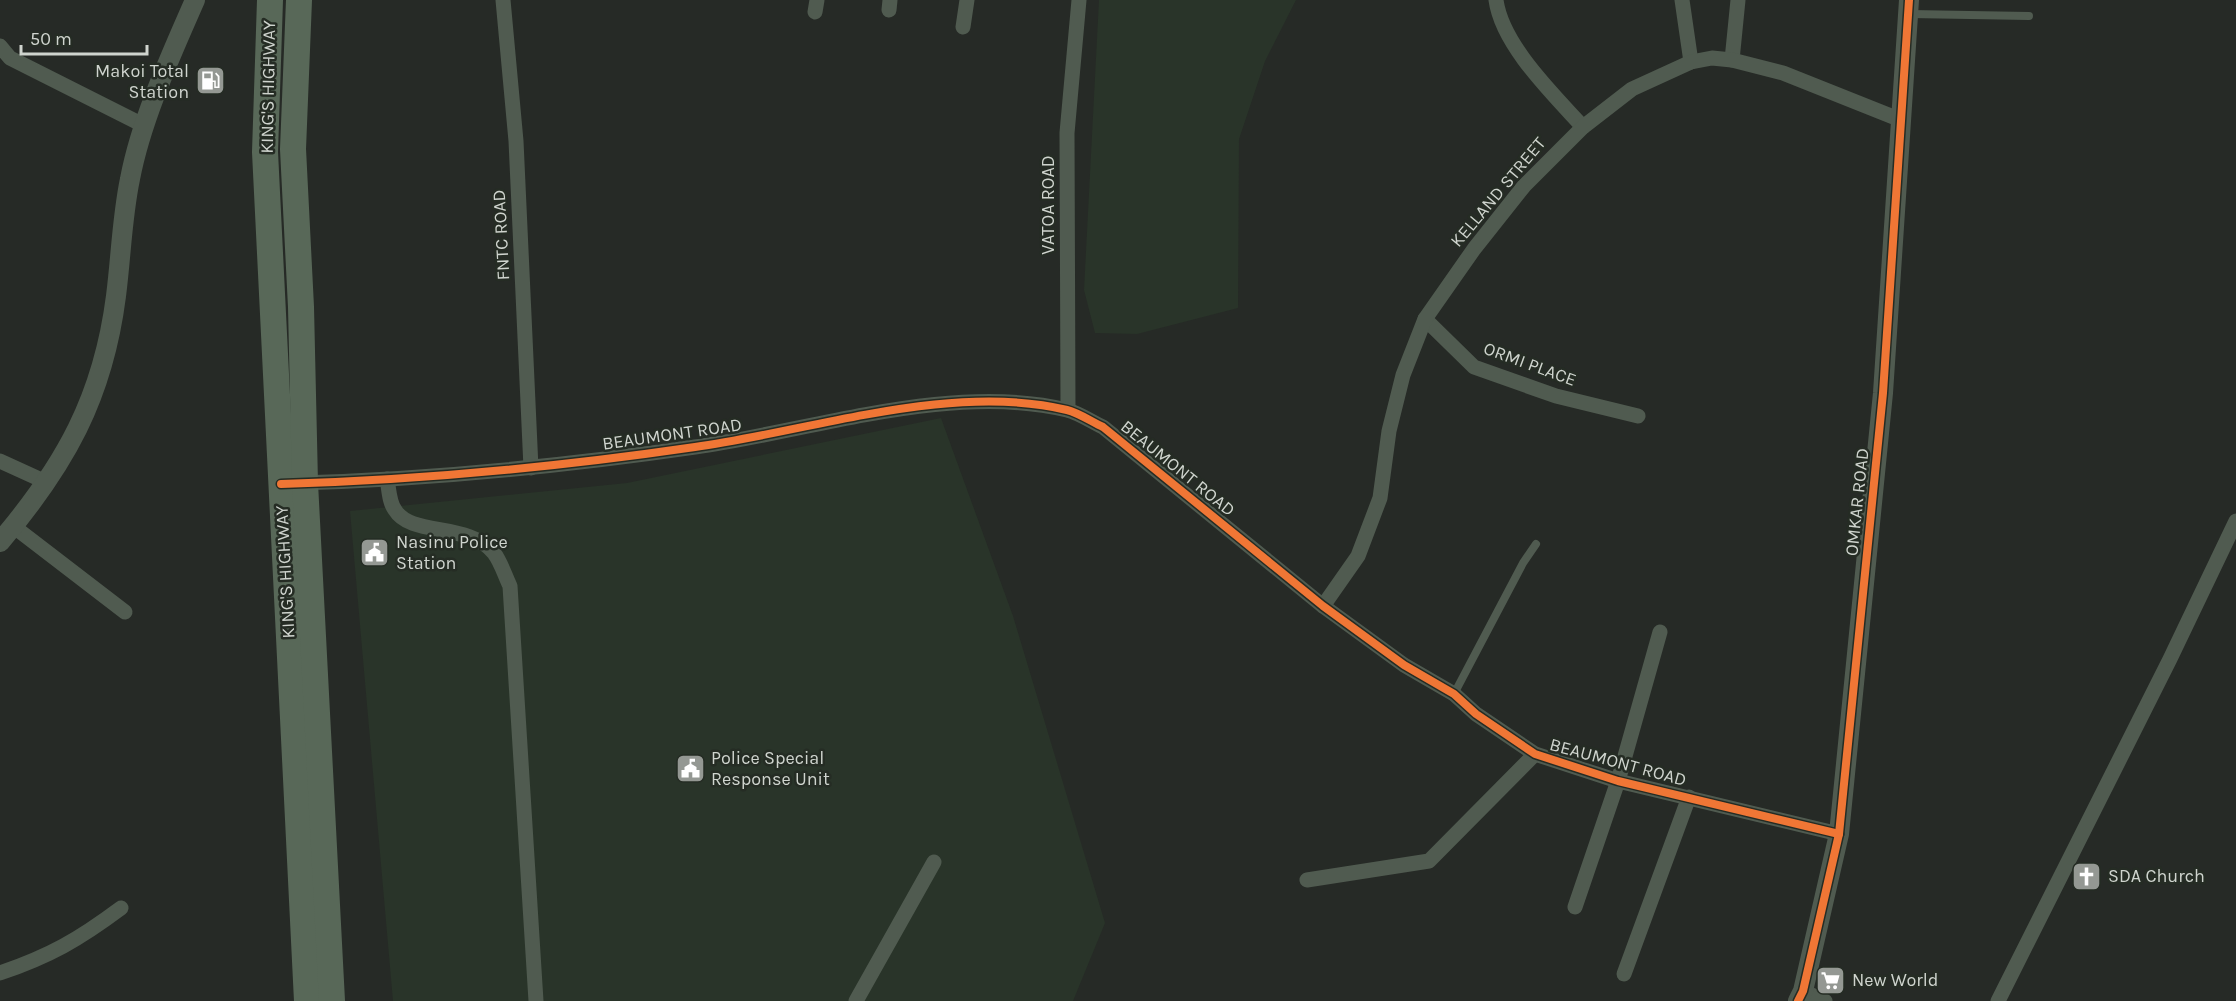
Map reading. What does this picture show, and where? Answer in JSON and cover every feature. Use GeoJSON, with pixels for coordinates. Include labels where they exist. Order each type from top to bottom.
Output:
{"type":"FeatureCollection","features":[{"type":"Feature","properties":{"kind":"highway","name":"KING'S HIGHWAY"},"geometry":{"type":"LineString","coordinates":[[270,0],[265,152],[293,483],[332,1001]]}},
{"type":"Feature","properties":{"kind":"highway","name":"KING'S HIGHWAY"},"geometry":{"type":"LineString","coordinates":[[298,0],[293,149],[301,307],[293,483],[307,1001]]}},
{"type":"Feature","properties":{"kind":"street"},"geometry":{"type":"LineString","coordinates":[[0,542],[46,482],[79,430],[97,383],[116,297],[130,178],[145,126],[195,0]]}},
{"type":"Feature","properties":{"kind":"street","name":"FNTC ROAD"},"geometry":{"type":"LineString","coordinates":[[503,0],[516,141],[531,468]]}},
{"type":"Feature","properties":{"kind":"street"},"geometry":{"type":"LineString","coordinates":[[963,27],[967,0]]}},
{"type":"Feature","properties":{"kind":"street","name":"VATOA ROAD"},"geometry":{"type":"LineString","coordinates":[[1068,410],[1067,133],[1079,0]]}},
{"type":"Feature","properties":{"kind":"street"},"geometry":{"type":"LineString","coordinates":[[1496,0],[1498,14],[1516,47],[1551,92],[1583,127]]}},
{"type":"Feature","properties":{"kind":"street"},"geometry":{"type":"LineString","coordinates":[[1682,0],[1691,62]]}},
{"type":"Feature","properties":{"kind":"street"},"geometry":{"type":"LineString","coordinates":[[1732,60],[1738,0]]}},
{"type":"Feature","properties":{"kind":"street","name":"OMKAR ROAD"},"geometry":{"type":"LineString","coordinates":[[1801,996],[1839,834],[1883,393],[1909,7]]}},
{"type":"Feature","properties":{"kind":"street"},"geometry":{"type":"LineString","coordinates":[[0,46],[10,58],[145,126]]}},
{"type":"Feature","properties":{"kind":"street","name":"KELLAND STREET"},"geometry":{"type":"LineString","coordinates":[[1323,606],[1358,556],[1380,498],[1389,431],[1403,375],[1425,320],[1474,249],[1524,186],[1583,127],[1632,89],[1691,62],[1712,58],[1732,60],[1783,73],[1901,120]]}},
{"type":"Feature","properties":{"kind":"street","name":"ORMI PLACE"},"geometry":{"type":"LineString","coordinates":[[1425,320],[1474,367],[1556,396],[1638,416]]}},
{"type":"Feature","properties":{"kind":"street","name":"BEAUMONT ROAD"},"geometry":{"type":"LineString","coordinates":[[293,483],[387,479],[531,468],[698,447],[872,413],[922,407],[996,401],[1068,410],[1103,427],[1323,606],[1404,664],[1454,694],[1476,714],[1535,754],[1618,781],[1839,834]]}},
{"type":"Feature","properties":{"kind":"street"},"geometry":{"type":"LineString","coordinates":[[0,461],[46,482]]}},
{"type":"Feature","properties":{"kind":"street"},"geometry":{"type":"LineString","coordinates":[[387,479],[394,510],[404,521],[415,526],[440,528],[472,538],[493,552],[510,586],[536,1001]]}},
{"type":"Feature","properties":{"kind":"street"},"geometry":{"type":"LineString","coordinates":[[1998,1001],[2170,659],[2236,521]]}},
{"type":"Feature","properties":{"kind":"street"},"geometry":{"type":"LineString","coordinates":[[13,526],[125,612]]}},
{"type":"Feature","properties":{"kind":"street"},"geometry":{"type":"LineString","coordinates":[[1575,907],[1618,781],[1660,632]]}},
{"type":"Feature","properties":{"kind":"street"},"geometry":{"type":"LineString","coordinates":[[1307,880],[1429,861],[1535,754]]}},
{"type":"Feature","properties":{"kind":"street"},"geometry":{"type":"LineString","coordinates":[[1624,974],[1689,797]]}},
{"type":"Feature","properties":{"kind":"street"},"geometry":{"type":"LineString","coordinates":[[856,1001],[934,862]]}},
{"type":"Feature","properties":{"kind":"street"},"geometry":{"type":"LineString","coordinates":[[0,973],[39,960],[82,938],[120,908]]}},
{"type":"Feature","properties":{"kind":"street"},"geometry":{"type":"LineString","coordinates":[[1801,996],[1825,1001]]}},
{"type":"Feature","properties":{"kind":"lane"},"geometry":{"type":"LineString","coordinates":[[1909,7],[2029,16]]}},
{"type":"Feature","properties":{"kind":"lane"},"geometry":{"type":"LineString","coordinates":[[1454,694],[1523,563],[1536,544]]}},
{"type":"Feature","properties":{"kind":"shaded area"},"geometry":{"type":"Polygon","coordinates":[[[1099,0],[1296,0],[1265,61],[1239,139],[1238,308],[1137,334],[1095,333],[1084,290],[1099,0]]]}},
{"type":"Feature","properties":{"kind":"shaded area"},"geometry":{"type":"Polygon","coordinates":[[[941,418],[1013,616],[1105,923],[1073,1001],[393,1001],[350,511],[627,483],[941,418]]]}},
{"type":"Feature","properties":{"kind":"cycle path"},"geometry":{"type":"LineString","coordinates":[[1798,1001],[1803,991],[1839,834],[1883,393],[1909,0]]}},
{"type":"Feature","properties":{"kind":"cycle path"},"geometry":{"type":"LineString","coordinates":[[281,484],[437,476],[592,461],[740,440],[881,412],[929,405],[976,402],[1022,403],[1067,410],[1103,427],[1323,606],[1404,665],[1454,694],[1476,714],[1535,754],[1618,781],[1839,834]]}},
{"type":"Feature","properties":{"kind":"place","name":"Makoi Total Station"},"geometry":{"type":"Point","coordinates":[210,81]}},
{"type":"Feature","properties":{"kind":"place","name":"Nasinu Police Station"},"geometry":{"type":"Point","coordinates":[375,552]}},
{"type":"Feature","properties":{"kind":"place","name":"Police Special Response Unit"},"geometry":{"type":"Point","coordinates":[690,768]}},
{"type":"Feature","properties":{"kind":"place","name":"SDA Church"},"geometry":{"type":"Point","coordinates":[2087,876]}},
{"type":"Feature","properties":{"kind":"place","name":"New World"},"geometry":{"type":"Point","coordinates":[1831,980]}}]}
